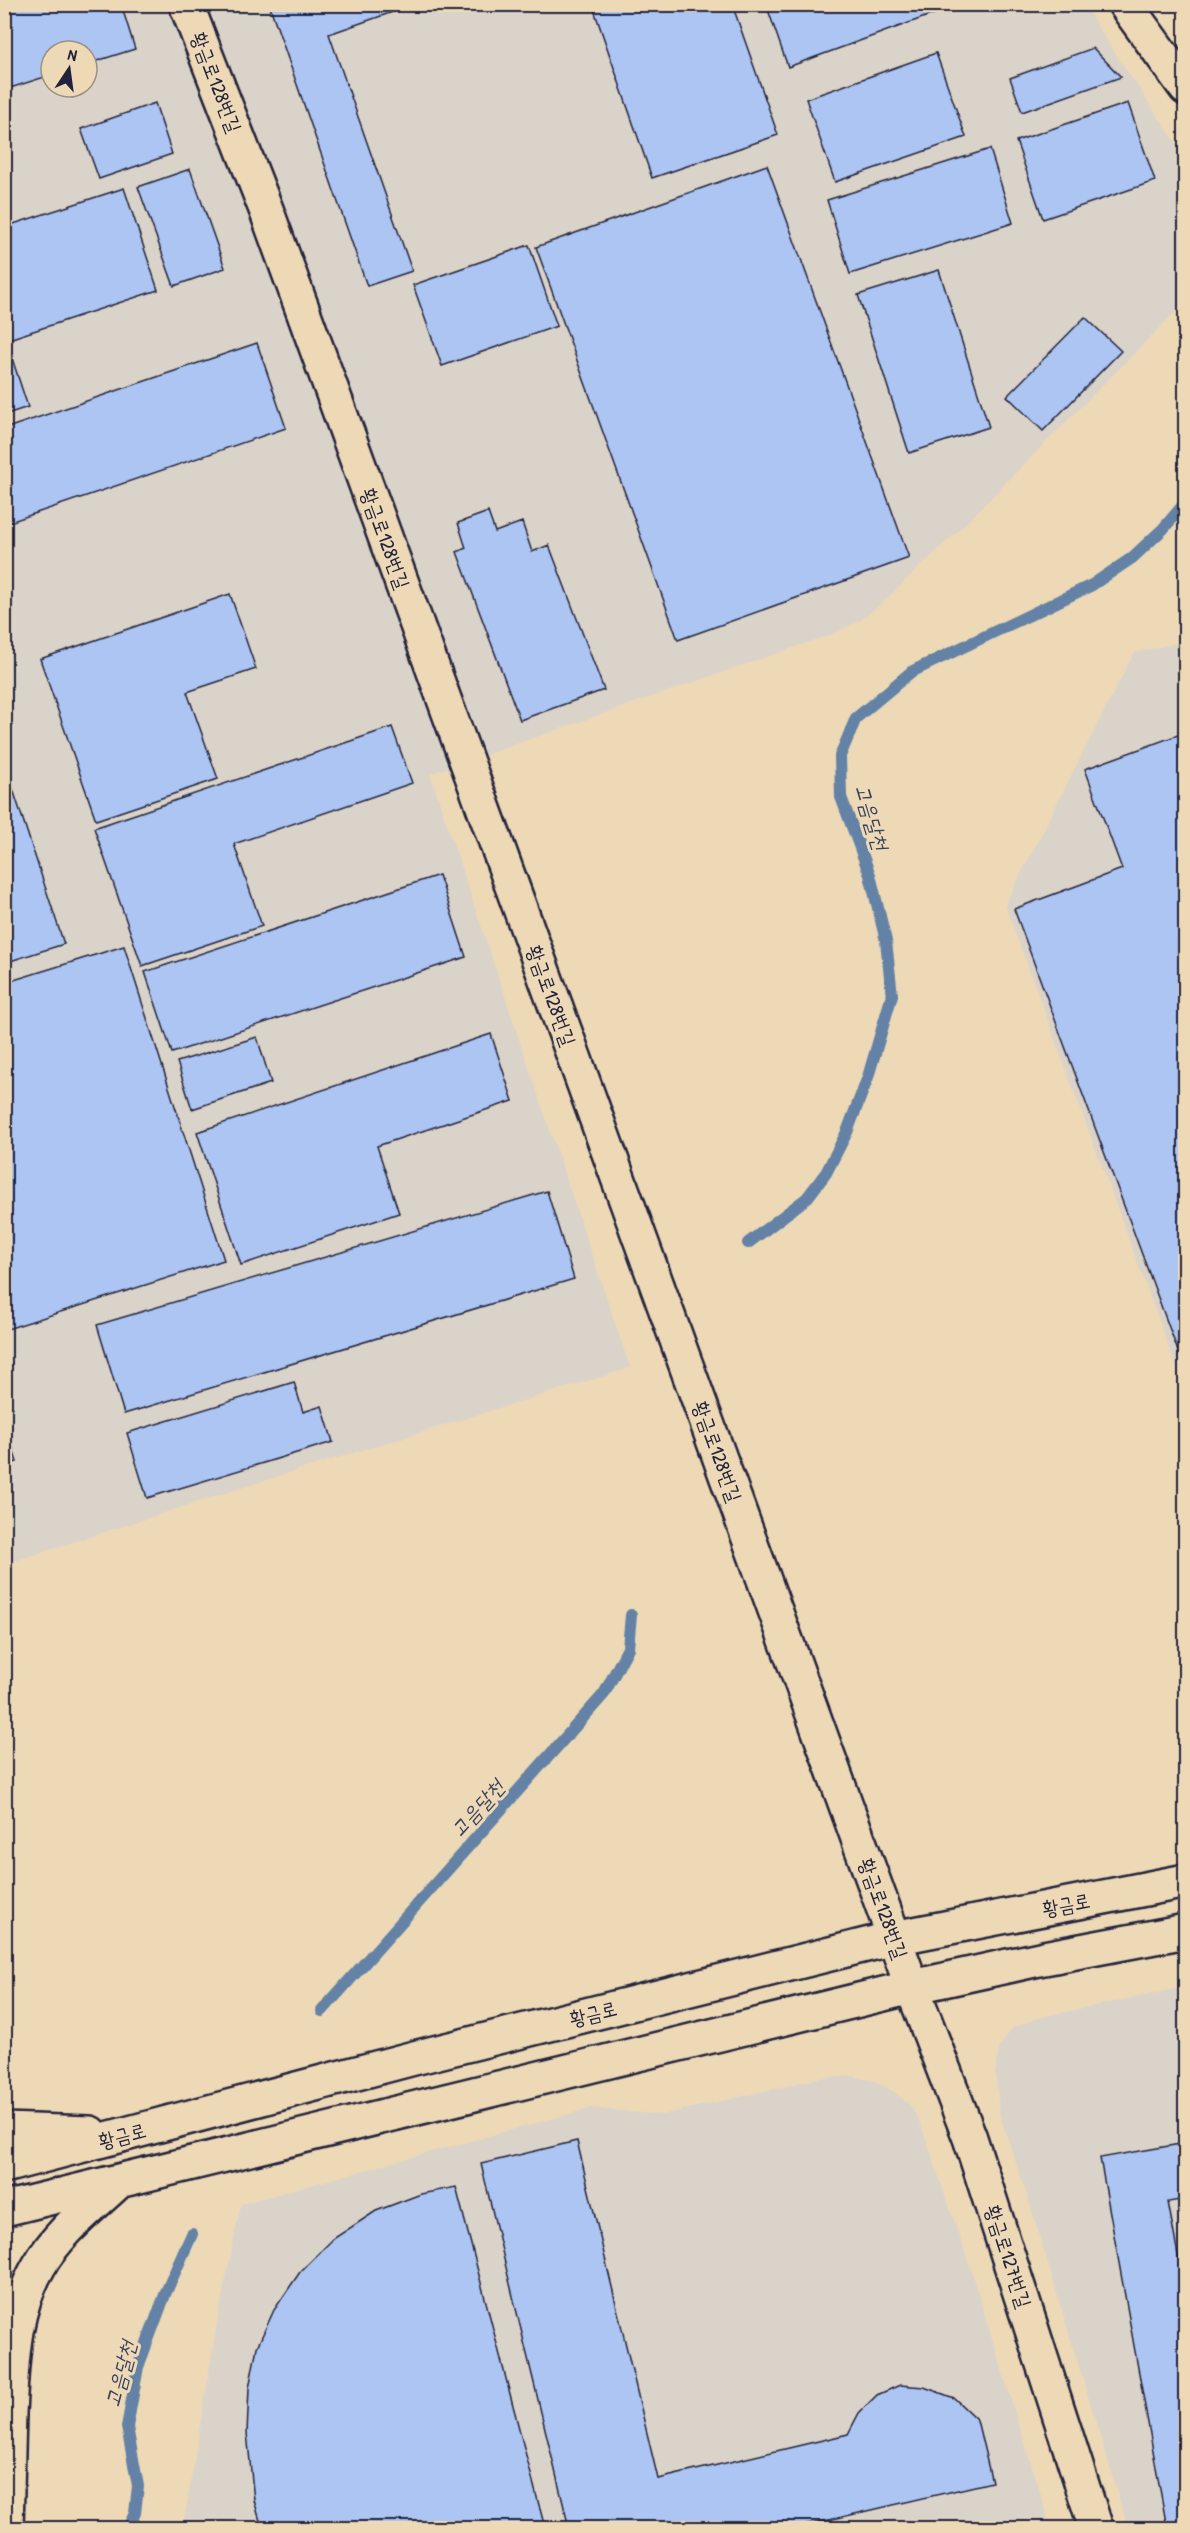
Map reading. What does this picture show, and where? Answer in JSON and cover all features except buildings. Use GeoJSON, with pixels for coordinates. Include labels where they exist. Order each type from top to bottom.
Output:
{"type":"FeatureCollection","features":[{"type":"Feature","properties":{"kind":"street","name":"황금로128번길"},"geometry":{"type":"LineString","coordinates":[[186,4],[267,212],[912,1987]]}},
{"type":"Feature","properties":{"kind":"street"},"geometry":{"type":"LineString","coordinates":[[1125,4],[1185,88]]}},
{"type":"Feature","properties":{"kind":"street","name":"황금로"},"geometry":{"type":"LineString","coordinates":[[4,2166],[414,2058],[894,1938],[1185,1881]]}},
{"type":"Feature","properties":{"kind":"street"},"geometry":{"type":"LineString","coordinates":[[4,2209],[912,1987],[1044,1958],[1185,1931]]}},
{"type":"Feature","properties":{"kind":"street","name":"황금로127번길"},"geometry":{"type":"LineString","coordinates":[[912,1987],[970,2138],[1096,2529]]}},
{"type":"Feature","properties":{"kind":"street"},"geometry":{"type":"LineString","coordinates":[[4,2130],[128,2133]]}},
{"type":"Feature","properties":{"kind":"street"},"geometry":{"type":"LineString","coordinates":[[6,2529],[12,2353],[16,2322],[25,2293],[40,2265],[66,2230],[121,2180]]}},
{"type":"Feature","properties":{"kind":"shaded area"},"geometry":{"type":"Polygon","coordinates":[[[5,5],[1084,5],[1185,156],[1185,302],[965,524],[882,603],[859,621],[833,634],[430,774],[630,1368],[282,1475],[5,1564],[5,5]]]}},
{"type":"Feature","properties":{"kind":"shaded area"},"geometry":{"type":"Polygon","coordinates":[[[1185,641],[1185,1391],[1005,905],[1134,653],[1185,641]]]}},
{"type":"Feature","properties":{"kind":"shaded area"},"geometry":{"type":"Polygon","coordinates":[[[1185,1987],[1185,2528],[1128,2528],[1026,2192],[1000,2116],[995,2073],[999,2048],[1012,2028],[1041,2017],[1185,1987]]]}},
{"type":"Feature","properties":{"kind":"shaded area"},"geometry":{"type":"Polygon","coordinates":[[[850,2076],[874,2081],[894,2092],[911,2106],[921,2125],[969,2264],[1051,2528],[183,2528],[218,2318],[241,2204],[591,2108],[662,2115],[820,2078],[850,2076]]]}},
{"type":"Feature","properties":{"kind":"waterway","name":"고음달천"},"geometry":{"type":"LineString","coordinates":[[748,1243],[807,1198],[826,1173],[847,1132],[868,1077],[892,995],[886,941],[870,875],[841,797],[840,756],[856,718],[911,672],[1092,585],[1132,558],[1163,529],[1186,502]]}},
{"type":"Feature","properties":{"kind":"waterway","name":"고음달천"},"geometry":{"type":"LineString","coordinates":[[322,2011],[604,1694],[628,1648],[631,1615]]}},
{"type":"Feature","properties":{"kind":"waterway","name":"고음달천"},"geometry":{"type":"LineString","coordinates":[[128,2528],[135,2513],[138,2486],[127,2427],[138,2367],[166,2292],[192,2234]]}}]}
